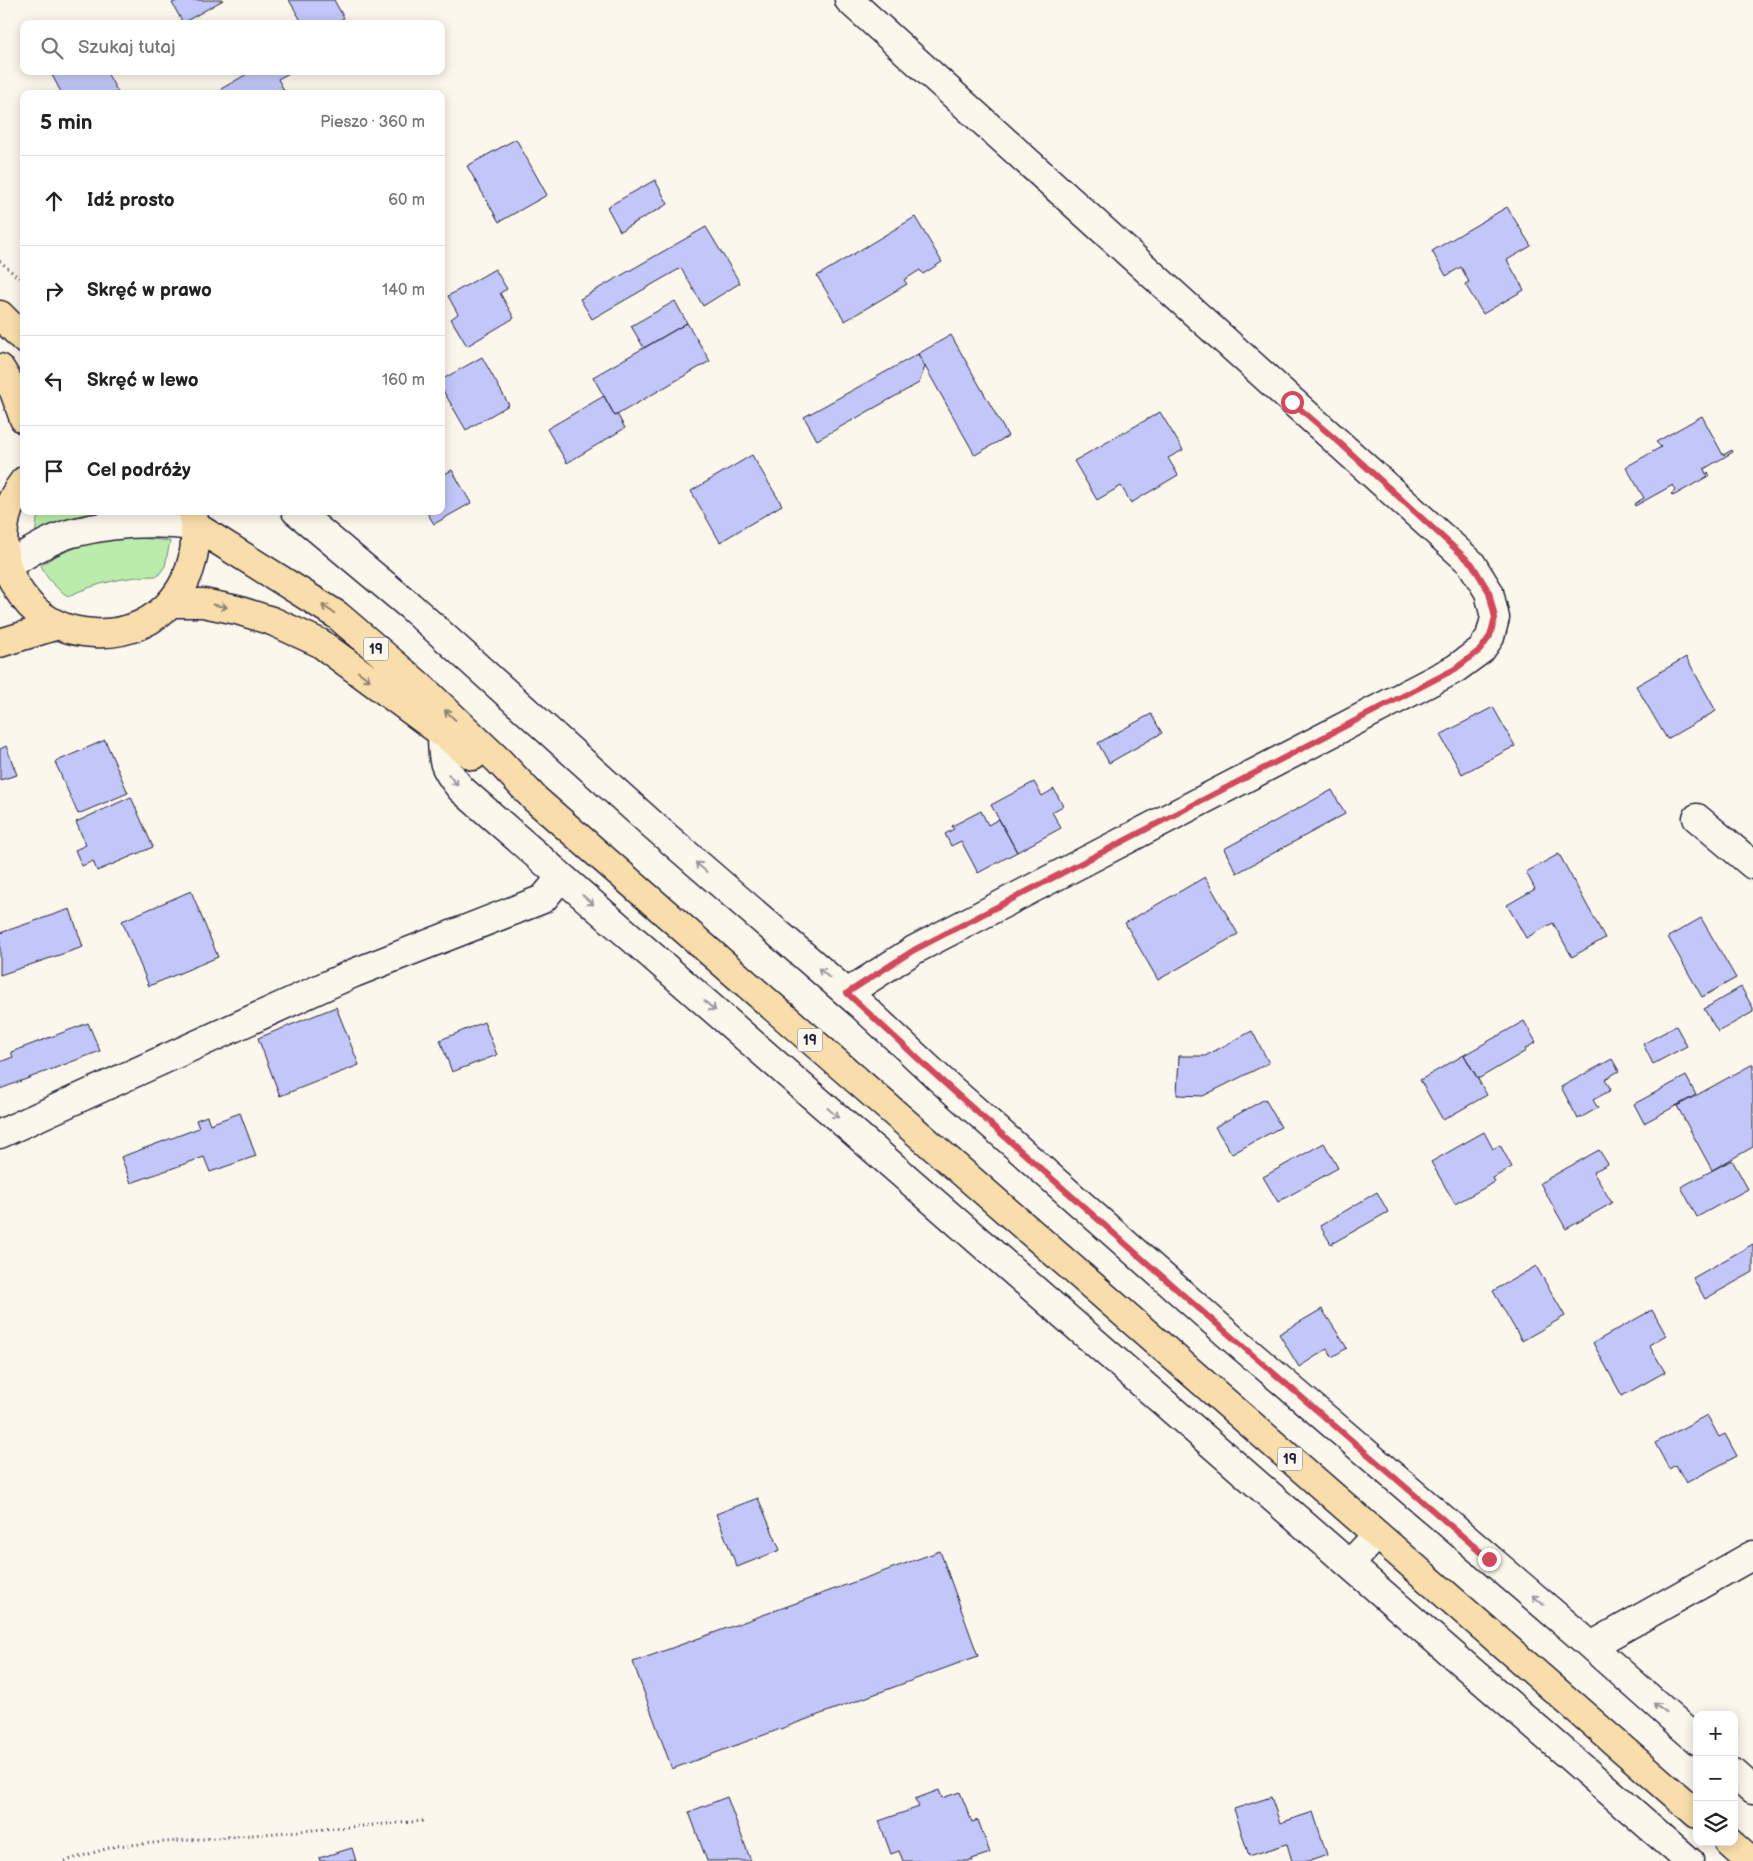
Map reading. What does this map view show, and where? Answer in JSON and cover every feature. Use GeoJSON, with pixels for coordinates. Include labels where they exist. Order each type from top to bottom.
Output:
{"type":"FeatureCollection","features":[{"type":"Feature","properties":{"kind":"main road"},"geometry":{"type":"LineString","coordinates":[[0,315],[20,335]]}},
{"type":"Feature","properties":{"kind":"main road"},"geometry":{"type":"LineString","coordinates":[[0,368],[14,391],[20,408]]}},
{"type":"Feature","properties":{"kind":"main road"},"geometry":{"type":"LineString","coordinates":[[20,485],[4,519],[2,533],[3,570],[37,612],[58,625],[77,632],[101,634],[120,631],[140,625],[158,615],[171,602],[185,582],[193,563],[196,545],[194,519]]}},
{"type":"Feature","properties":{"kind":"main road","name":"19"},"geometry":{"type":"LineString","coordinates":[[194,519],[337,614],[421,687],[535,798],[1693,1811]]}},
{"type":"Feature","properties":{"kind":"main road","name":"19"},"geometry":{"type":"LineString","coordinates":[[171,602],[204,603],[238,610],[272,621],[320,643],[442,734],[535,798]]}},
{"type":"Feature","properties":{"kind":"main road"},"geometry":{"type":"LineString","coordinates":[[0,642],[58,625]]}},
{"type":"Feature","properties":{"kind":"main road"},"geometry":{"type":"LineString","coordinates":[[1733,1846],[1750,1861]]}},
{"type":"Feature","properties":{"kind":"street"},"geometry":{"type":"LineString","coordinates":[[847,993],[914,950],[1455,669],[1480,650],[1490,636],[1495,618],[1489,592],[1472,564],[849,0]]}},
{"type":"Feature","properties":{"kind":"street"},"geometry":{"type":"LineString","coordinates":[[301,515],[410,606],[654,826],[847,993],[941,1080],[1233,1339],[1591,1646],[1693,1736]]}},
{"type":"Feature","properties":{"kind":"street"},"geometry":{"type":"LineString","coordinates":[[3,570],[48,542],[72,533],[135,524],[174,524],[194,519]]}},
{"type":"Feature","properties":{"kind":"street"},"geometry":{"type":"LineString","coordinates":[[442,734],[442,758],[447,772],[461,789],[1690,1861]]}},
{"type":"Feature","properties":{"kind":"street"},"geometry":{"type":"LineString","coordinates":[[1697,818],[1753,865]]}},
{"type":"Feature","properties":{"kind":"street"},"geometry":{"type":"LineString","coordinates":[[0,1134],[354,973],[543,899],[561,877]]}},
{"type":"Feature","properties":{"kind":"street"},"geometry":{"type":"LineString","coordinates":[[1350,1564],[1377,1535]]}},
{"type":"Feature","properties":{"kind":"street"},"geometry":{"type":"LineString","coordinates":[[1591,1646],[1753,1555]]}},
{"type":"Feature","properties":{"kind":"street"},"geometry":{"type":"LineString","coordinates":[[1738,1777],[1753,1790]]}},
{"type":"Feature","properties":{"kind":"path"},"geometry":{"type":"LineString","coordinates":[[0,261],[20,279]]}},
{"type":"Feature","properties":{"kind":"path"},"geometry":{"type":"LineString","coordinates":[[66,1861],[116,1846],[424,1821]]}},
{"type":"Feature","properties":{"kind":"green space"},"geometry":{"type":"Polygon","coordinates":[[[39,515],[90,515],[72,520],[35,538],[39,515]]]}},
{"type":"Feature","properties":{"kind":"green space"},"geometry":{"type":"Polygon","coordinates":[[[113,538],[170,541],[165,566],[158,576],[112,581],[68,596],[52,583],[41,565],[75,548],[113,538]]]}},
{"type":"Feature","properties":{"kind":"building"},"geometry":{"type":"Polygon","coordinates":[[[179,0],[223,0],[188,20],[181,20],[172,3],[179,0]]]}},
{"type":"Feature","properties":{"kind":"building"},"geometry":{"type":"Polygon","coordinates":[[[289,0],[334,0],[344,18],[340,20],[301,20],[289,0]]]}},
{"type":"Feature","properties":{"kind":"building"},"geometry":{"type":"Polygon","coordinates":[[[52,75],[108,75],[117,90],[60,90],[52,75]]]}},
{"type":"Feature","properties":{"kind":"building"},"geometry":{"type":"Polygon","coordinates":[[[245,75],[286,75],[278,79],[284,90],[221,89],[245,75]]]}},
{"type":"Feature","properties":{"kind":"building"},"geometry":{"type":"Polygon","coordinates":[[[516,139],[547,195],[499,222],[467,166],[516,139]]]}},
{"type":"Feature","properties":{"kind":"building"},"geometry":{"type":"Polygon","coordinates":[[[655,180],[668,204],[620,231],[607,207],[655,180]]]}},
{"type":"Feature","properties":{"kind":"building"},"geometry":{"type":"Polygon","coordinates":[[[1507,207],[1531,246],[1507,260],[1524,290],[1483,314],[1465,284],[1469,282],[1461,267],[1446,276],[1432,251],[1507,207]]]}},
{"type":"Feature","properties":{"kind":"building"},"geometry":{"type":"Polygon","coordinates":[[[915,217],[942,262],[923,274],[920,270],[904,280],[907,284],[845,321],[817,276],[915,217]]]}},
{"type":"Feature","properties":{"kind":"building"},"geometry":{"type":"Polygon","coordinates":[[[706,227],[740,283],[703,306],[681,268],[592,319],[580,299],[706,227]]]}},
{"type":"Feature","properties":{"kind":"building"},"geometry":{"type":"Polygon","coordinates":[[[495,269],[507,289],[500,293],[514,318],[467,346],[451,319],[458,314],[448,296],[495,269]]]}},
{"type":"Feature","properties":{"kind":"building"},"geometry":{"type":"Polygon","coordinates":[[[675,301],[687,323],[644,348],[631,326],[675,301]]]}},
{"type":"Feature","properties":{"kind":"building"},"geometry":{"type":"Polygon","coordinates":[[[687,323],[710,361],[615,416],[593,377],[687,323]]]}},
{"type":"Feature","properties":{"kind":"building"},"geometry":{"type":"Polygon","coordinates":[[[951,335],[1008,436],[975,455],[918,354],[951,335]]]}},
{"type":"Feature","properties":{"kind":"building"},"geometry":{"type":"Polygon","coordinates":[[[918,354],[925,367],[919,383],[817,440],[804,417],[918,354]]]}},
{"type":"Feature","properties":{"kind":"building"},"geometry":{"type":"Polygon","coordinates":[[[482,357],[509,405],[466,430],[445,394],[445,378],[482,357]]]}},
{"type":"Feature","properties":{"kind":"building"},"geometry":{"type":"Polygon","coordinates":[[[604,396],[615,416],[617,414],[625,428],[567,463],[547,429],[604,396]]]}},
{"type":"Feature","properties":{"kind":"building"},"geometry":{"type":"Polygon","coordinates":[[[1160,412],[1183,450],[1168,458],[1178,475],[1131,503],[1121,486],[1097,500],[1074,461],[1160,412]]]}},
{"type":"Feature","properties":{"kind":"building"},"geometry":{"type":"Polygon","coordinates":[[[1702,416],[1723,455],[1732,450],[1733,452],[1704,469],[1706,474],[1710,475],[1673,496],[1671,494],[1676,490],[1673,485],[1635,506],[1634,504],[1644,498],[1626,467],[1661,447],[1656,442],[1702,416]]]}},
{"type":"Feature","properties":{"kind":"building"},"geometry":{"type":"Polygon","coordinates":[[[752,455],[782,505],[720,542],[691,491],[752,455]]]}},
{"type":"Feature","properties":{"kind":"building"},"geometry":{"type":"Polygon","coordinates":[[[452,470],[471,503],[434,524],[428,515],[445,515],[445,474],[452,470]]]}},
{"type":"Feature","properties":{"kind":"building"},"geometry":{"type":"Polygon","coordinates":[[[1686,657],[1716,711],[1667,739],[1636,686],[1686,657]]]}},
{"type":"Feature","properties":{"kind":"building"},"geometry":{"type":"Polygon","coordinates":[[[1493,707],[1515,746],[1462,774],[1440,735],[1493,707]]]}},
{"type":"Feature","properties":{"kind":"building"},"geometry":{"type":"Polygon","coordinates":[[[1151,714],[1162,733],[1109,763],[1098,743],[1151,714]]]}},
{"type":"Feature","properties":{"kind":"building"},"geometry":{"type":"Polygon","coordinates":[[[105,740],[128,793],[78,814],[55,762],[105,740]]]}},
{"type":"Feature","properties":{"kind":"building"},"geometry":{"type":"Polygon","coordinates":[[[6,746],[17,775],[0,780],[0,749],[6,746]]]}},
{"type":"Feature","properties":{"kind":"building"},"geometry":{"type":"Polygon","coordinates":[[[1034,782],[1042,796],[1054,789],[1063,806],[1052,812],[1061,828],[1017,852],[991,805],[1034,782]]]}},
{"type":"Feature","properties":{"kind":"building"},"geometry":{"type":"Polygon","coordinates":[[[1332,790],[1345,814],[1237,873],[1224,849],[1332,790]]]}},
{"type":"Feature","properties":{"kind":"building"},"geometry":{"type":"Polygon","coordinates":[[[131,797],[153,847],[97,871],[93,861],[82,866],[75,850],[86,845],[76,822],[131,797]]]}},
{"type":"Feature","properties":{"kind":"building"},"geometry":{"type":"Polygon","coordinates":[[[981,811],[988,825],[999,819],[1017,852],[978,873],[961,841],[951,846],[945,834],[954,829],[952,826],[981,811]]]}},
{"type":"Feature","properties":{"kind":"building"},"geometry":{"type":"Polygon","coordinates":[[[1559,854],[1605,938],[1572,957],[1553,923],[1526,938],[1507,905],[1535,889],[1526,872],[1559,854]]]}},
{"type":"Feature","properties":{"kind":"building"},"geometry":{"type":"Polygon","coordinates":[[[1205,877],[1238,934],[1158,980],[1125,923],[1205,877]]]}},
{"type":"Feature","properties":{"kind":"building"},"geometry":{"type":"Polygon","coordinates":[[[191,891],[218,957],[149,986],[122,921],[191,891]]]}},
{"type":"Feature","properties":{"kind":"building"},"geometry":{"type":"Polygon","coordinates":[[[70,909],[83,947],[0,975],[0,933],[70,909]]]}},
{"type":"Feature","properties":{"kind":"building"},"geometry":{"type":"Polygon","coordinates":[[[1701,918],[1736,978],[1702,997],[1668,937],[1701,918]]]}},
{"type":"Feature","properties":{"kind":"building"},"geometry":{"type":"Polygon","coordinates":[[[1741,987],[1753,1008],[1753,1012],[1718,1032],[1704,1009],[1741,987]]]}},
{"type":"Feature","properties":{"kind":"building"},"geometry":{"type":"Polygon","coordinates":[[[336,1007],[359,1065],[280,1096],[258,1038],[336,1007]]]}},
{"type":"Feature","properties":{"kind":"building"},"geometry":{"type":"Polygon","coordinates":[[[1524,1021],[1536,1042],[1525,1049],[1526,1051],[1478,1079],[1464,1055],[1524,1021]]]}},
{"type":"Feature","properties":{"kind":"building"},"geometry":{"type":"Polygon","coordinates":[[[484,1022],[497,1055],[452,1072],[440,1040],[484,1022]]]}},
{"type":"Feature","properties":{"kind":"building"},"geometry":{"type":"Polygon","coordinates":[[[88,1023],[100,1051],[0,1089],[0,1062],[13,1057],[11,1052],[88,1023]]]}},
{"type":"Feature","properties":{"kind":"building"},"geometry":{"type":"Polygon","coordinates":[[[1676,1026],[1687,1046],[1653,1064],[1643,1044],[1676,1026]]]}},
{"type":"Feature","properties":{"kind":"building"},"geometry":{"type":"Polygon","coordinates":[[[1252,1031],[1269,1063],[1203,1096],[1177,1095],[1179,1056],[1205,1056],[1252,1031]]]}},
{"type":"Feature","properties":{"kind":"building"},"geometry":{"type":"Polygon","coordinates":[[[1464,1055],[1487,1095],[1443,1120],[1420,1080],[1464,1055]]]}},
{"type":"Feature","properties":{"kind":"building"},"geometry":{"type":"Polygon","coordinates":[[[1612,1059],[1619,1071],[1605,1079],[1611,1090],[1593,1100],[1598,1108],[1578,1119],[1561,1087],[1612,1059]]]}},
{"type":"Feature","properties":{"kind":"building"},"geometry":{"type":"Polygon","coordinates":[[[1753,1064],[1753,1147],[1712,1170],[1677,1106],[1753,1064]]]}},
{"type":"Feature","properties":{"kind":"building"},"geometry":{"type":"Polygon","coordinates":[[[1686,1076],[1696,1095],[1644,1123],[1634,1104],[1686,1076]]]}},
{"type":"Feature","properties":{"kind":"building"},"geometry":{"type":"Polygon","coordinates":[[[1265,1099],[1281,1127],[1232,1154],[1215,1127],[1265,1099]]]}},
{"type":"Feature","properties":{"kind":"building"},"geometry":{"type":"Polygon","coordinates":[[[240,1113],[256,1156],[210,1172],[204,1157],[131,1183],[121,1157],[199,1128],[196,1120],[207,1116],[210,1124],[240,1113]]]}},
{"type":"Feature","properties":{"kind":"building"},"geometry":{"type":"Polygon","coordinates":[[[1484,1132],[1493,1149],[1500,1145],[1512,1167],[1493,1178],[1495,1182],[1455,1204],[1431,1162],[1484,1132]]]}},
{"type":"Feature","properties":{"kind":"building"},"geometry":{"type":"Polygon","coordinates":[[[1324,1143],[1338,1168],[1278,1202],[1263,1177],[1324,1143]]]}},
{"type":"Feature","properties":{"kind":"building"},"geometry":{"type":"Polygon","coordinates":[[[1599,1150],[1608,1164],[1593,1172],[1612,1203],[1566,1229],[1540,1183],[1599,1150]]]}},
{"type":"Feature","properties":{"kind":"building"},"geometry":{"type":"Polygon","coordinates":[[[1732,1160],[1748,1189],[1697,1217],[1681,1187],[1732,1160]]]}},
{"type":"Feature","properties":{"kind":"building"},"geometry":{"type":"Polygon","coordinates":[[[1377,1192],[1388,1212],[1331,1244],[1320,1226],[1377,1192]]]}},
{"type":"Feature","properties":{"kind":"building"},"geometry":{"type":"Polygon","coordinates":[[[1753,1244],[1753,1272],[1705,1299],[1693,1278],[1753,1244]]]}},
{"type":"Feature","properties":{"kind":"building"},"geometry":{"type":"Polygon","coordinates":[[[1536,1266],[1565,1316],[1522,1341],[1493,1291],[1536,1266]]]}},
{"type":"Feature","properties":{"kind":"building"},"geometry":{"type":"Polygon","coordinates":[[[1322,1309],[1347,1348],[1332,1357],[1327,1349],[1299,1367],[1279,1334],[1322,1309]]]}},
{"type":"Feature","properties":{"kind":"building"},"geometry":{"type":"Polygon","coordinates":[[[1652,1310],[1666,1335],[1649,1345],[1665,1372],[1622,1396],[1593,1343],[1652,1310]]]}},
{"type":"Feature","properties":{"kind":"building"},"geometry":{"type":"Polygon","coordinates":[[[1707,1415],[1719,1437],[1725,1434],[1737,1456],[1686,1483],[1676,1465],[1669,1469],[1655,1443],[1707,1415]]]}},
{"type":"Feature","properties":{"kind":"building"},"geometry":{"type":"Polygon","coordinates":[[[758,1498],[780,1550],[737,1567],[716,1514],[758,1498]]]}},
{"type":"Feature","properties":{"kind":"building"},"geometry":{"type":"Polygon","coordinates":[[[940,1551],[978,1656],[672,1769],[633,1662],[940,1551]]]}},
{"type":"Feature","properties":{"kind":"building"},"geometry":{"type":"Polygon","coordinates":[[[939,1790],[942,1798],[960,1792],[972,1822],[978,1820],[990,1853],[972,1859],[973,1861],[903,1861],[899,1851],[891,1854],[879,1821],[919,1807],[915,1799],[939,1790]]]}},
{"type":"Feature","properties":{"kind":"building"},"geometry":{"type":"Polygon","coordinates":[[[727,1797],[751,1861],[707,1861],[689,1812],[727,1797]]]}},
{"type":"Feature","properties":{"kind":"building"},"geometry":{"type":"Polygon","coordinates":[[[1271,1797],[1280,1823],[1313,1812],[1327,1855],[1310,1861],[1292,1861],[1287,1844],[1249,1856],[1234,1809],[1271,1797]]]}},
{"type":"Feature","properties":{"kind":"building"},"geometry":{"type":"Polygon","coordinates":[[[352,1848],[356,1861],[320,1861],[319,1858],[352,1848]]]}},
{"type":"Feature","properties":{"kind":"route"},"geometry":{"type":"LineString","coordinates":[[1292,402],[1341,444],[1472,564],[1489,592],[1495,618],[1490,636],[1480,650],[1455,669],[914,950],[847,993],[941,1080],[1233,1339],[1489,1559]]}}]}
